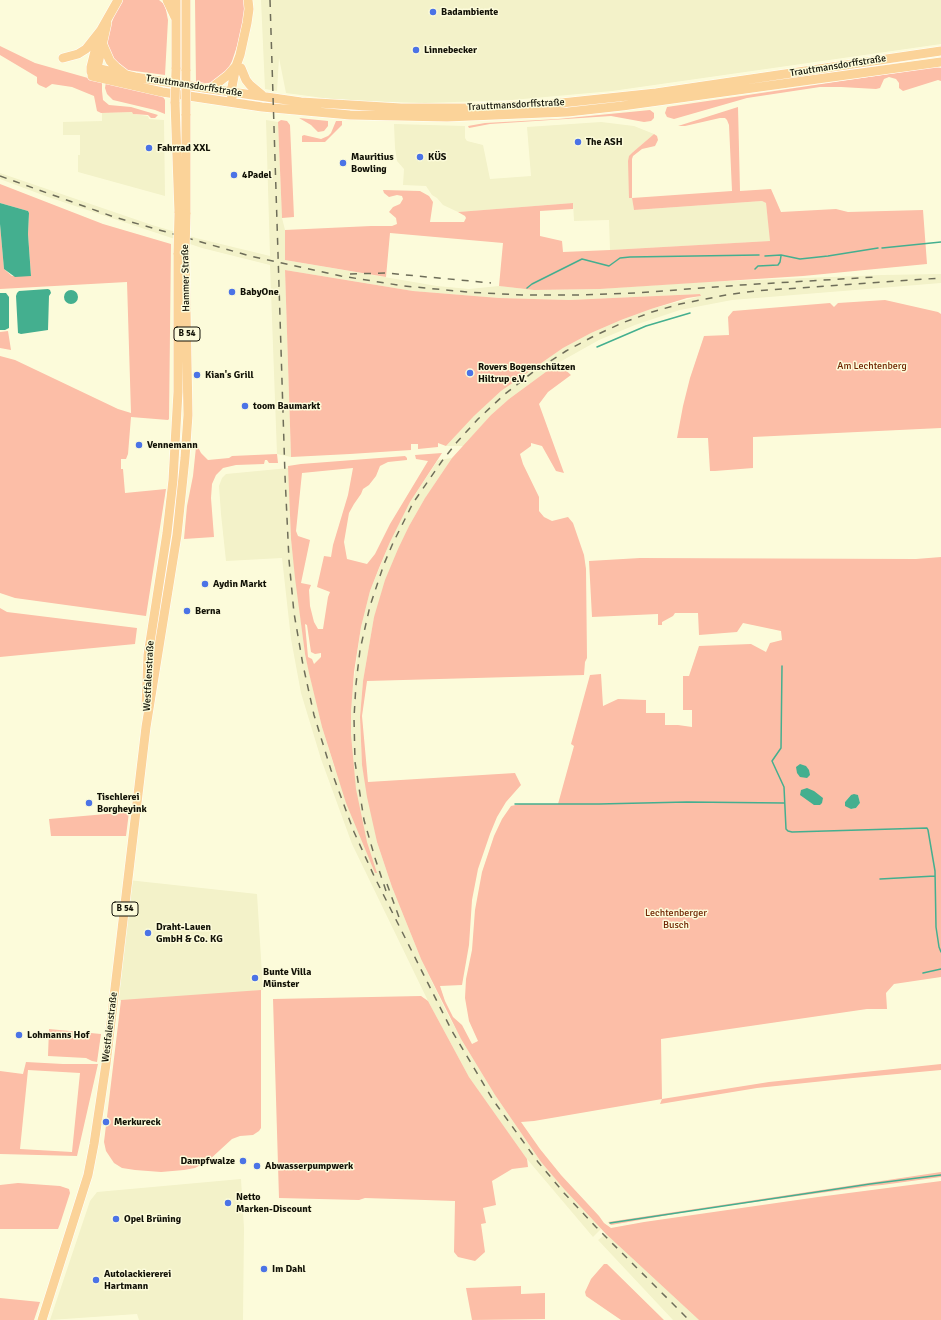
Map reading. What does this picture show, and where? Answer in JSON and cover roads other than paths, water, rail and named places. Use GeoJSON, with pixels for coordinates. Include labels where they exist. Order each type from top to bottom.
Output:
{"type":"FeatureCollection","features":[{"type":"Feature","properties":{"kind":"main road"},"geometry":{"type":"LineString","coordinates":[[63,58],[78,54],[91,43],[101,30],[118,0]]}},
{"type":"Feature","properties":{"kind":"main road"},"geometry":{"type":"LineString","coordinates":[[167,0],[176,18]]}},
{"type":"Feature","properties":{"kind":"main road","name":"Hammer Straße"},"geometry":{"type":"LineString","coordinates":[[176,0],[175,112],[182,214]]}},
{"type":"Feature","properties":{"kind":"main road"},"geometry":{"type":"LineString","coordinates":[[233,103],[240,55],[247,23],[249,9],[248,0]]}},
{"type":"Feature","properties":{"kind":"main road","name":"Hammer Straße"},"geometry":{"type":"LineString","coordinates":[[153,625],[167,533],[173,480],[178,392],[186,114],[187,2]]}},
{"type":"Feature","properties":{"kind":"main road"},"geometry":{"type":"LineString","coordinates":[[94,68],[103,44],[108,18]]}},
{"type":"Feature","properties":{"kind":"main road"},"geometry":{"type":"LineString","coordinates":[[94,68],[101,30]]}},
{"type":"Feature","properties":{"kind":"main road"},"geometry":{"type":"LineString","coordinates":[[103,44],[110,61],[126,75]]}},
{"type":"Feature","properties":{"kind":"main road","name":"Trauttmansdorffstraße"},"geometry":{"type":"LineString","coordinates":[[941,51],[656,93],[552,104],[474,108],[401,108],[321,104],[235,93],[126,75],[94,68],[92,76],[162,92],[306,112],[371,116],[448,117],[568,112],[658,102],[854,73],[941,62]]}},
{"type":"Feature","properties":{"kind":"main road"},"geometry":{"type":"LineString","coordinates":[[238,67],[251,86],[265,97]]}},
{"type":"Feature","properties":{"kind":"main road"},"geometry":{"type":"LineString","coordinates":[[210,89],[238,67]]}},
{"type":"Feature","properties":{"kind":"main road","name":"Hammer Straße"},"geometry":{"type":"LineString","coordinates":[[163,627],[178,535],[187,433],[187,350],[182,253]]}},
{"type":"Feature","properties":{"kind":"main road","name":"Westfalenstraße"},"geometry":{"type":"LineString","coordinates":[[146,727],[148,655],[153,625]]}},
{"type":"Feature","properties":{"kind":"main road","name":"Westfalenstraße"},"geometry":{"type":"LineString","coordinates":[[42,1320],[88,1175],[94,1144],[108,1043],[146,727],[163,627]]}},
{"type":"Feature","properties":{"kind":"waterway"},"geometry":{"type":"LineString","coordinates":[[882,248],[941,242]]}},
{"type":"Feature","properties":{"kind":"waterway"},"geometry":{"type":"LineString","coordinates":[[765,256],[781,255],[800,259],[878,248]]}},
{"type":"Feature","properties":{"kind":"waterway"},"geometry":{"type":"LineString","coordinates":[[527,288],[532,284],[582,259],[609,266],[620,258],[630,257],[759,255]]}},
{"type":"Feature","properties":{"kind":"waterway"},"geometry":{"type":"LineString","coordinates":[[755,269],[758,266],[778,265],[781,256]]}},
{"type":"Feature","properties":{"kind":"waterway"},"geometry":{"type":"LineString","coordinates":[[597,347],[646,326],[690,313]]}},
{"type":"Feature","properties":{"kind":"waterway"},"geometry":{"type":"LineString","coordinates":[[782,666],[781,748],[772,761],[784,787],[786,829],[792,832],[927,828],[935,871],[936,927],[941,952]]}},
{"type":"Feature","properties":{"kind":"waterway"},"geometry":{"type":"LineString","coordinates":[[515,804],[687,802],[784,803]]}},
{"type":"Feature","properties":{"kind":"waterway"},"geometry":{"type":"LineString","coordinates":[[880,879],[935,876]]}},
{"type":"Feature","properties":{"kind":"waterway"},"geometry":{"type":"LineString","coordinates":[[923,973],[941,969]]}},
{"type":"Feature","properties":{"kind":"waterway"},"geometry":{"type":"LineString","coordinates":[[610,1223],[870,1184],[941,1175]]}},
{"type":"Feature","properties":{"kind":"railway"},"geometry":{"type":"LineString","coordinates":[[270,0],[289,560],[294,613],[303,665],[314,715],[331,770],[354,832],[375,878],[452,1031],[493,1100],[538,1162],[564,1193],[689,1320]]}},
{"type":"Feature","properties":{"kind":"railway"},"geometry":{"type":"LineString","coordinates":[[0,176],[114,217],[250,256],[341,276],[404,286],[522,295],[581,295],[636,293],[875,277]]}},
{"type":"Feature","properties":{"kind":"railway"},"geometry":{"type":"LineString","coordinates":[[350,274],[386,273],[491,283]]}},
{"type":"Feature","properties":{"kind":"railway"},"geometry":{"type":"LineString","coordinates":[[386,891],[364,820],[355,762],[354,718],[360,650],[370,606],[384,564],[393,543],[413,503],[457,442],[478,419],[505,394],[533,372],[566,351],[594,336],[622,323],[652,312],[680,304],[755,291],[941,278]]}},
{"type":"Feature","properties":{"kind":"railway"},"geometry":{"type":"LineString","coordinates":[[387,884],[400,920]]}},
{"type":"Feature","properties":{"kind":"place","name":"Badambiente"},"geometry":{"type":"Point","coordinates":[433,12]}},
{"type":"Feature","properties":{"kind":"place","name":"Linnebecker"},"geometry":{"type":"Point","coordinates":[416,50]}},
{"type":"Feature","properties":{"kind":"place","name":"The ASH"},"geometry":{"type":"Point","coordinates":[578,142]}},
{"type":"Feature","properties":{"kind":"place","name":"Fahrrad XXL"},"geometry":{"type":"Point","coordinates":[149,148]}},
{"type":"Feature","properties":{"kind":"place","name":"KÜS"},"geometry":{"type":"Point","coordinates":[420,157]}},
{"type":"Feature","properties":{"kind":"place","name":"Mauritius Bowling"},"geometry":{"type":"Point","coordinates":[343,163]}},
{"type":"Feature","properties":{"kind":"place","name":"4Padel"},"geometry":{"type":"Point","coordinates":[234,175]}},
{"type":"Feature","properties":{"kind":"place","name":"BabyOne"},"geometry":{"type":"Point","coordinates":[232,292]}},
{"type":"Feature","properties":{"kind":"place","name":"Rovers Bogenschützen Hiltrup e.V."},"geometry":{"type":"Point","coordinates":[470,373]}},
{"type":"Feature","properties":{"kind":"place","name":"Kian's Grill"},"geometry":{"type":"Point","coordinates":[197,375]}},
{"type":"Feature","properties":{"kind":"place","name":"toom Baumarkt"},"geometry":{"type":"Point","coordinates":[245,406]}},
{"type":"Feature","properties":{"kind":"place","name":"Vennemann"},"geometry":{"type":"Point","coordinates":[139,445]}},
{"type":"Feature","properties":{"kind":"place","name":"Aydin Markt"},"geometry":{"type":"Point","coordinates":[205,584]}},
{"type":"Feature","properties":{"kind":"place","name":"Berna"},"geometry":{"type":"Point","coordinates":[187,611]}},
{"type":"Feature","properties":{"kind":"place","name":"Tischlerei Borgheyink"},"geometry":{"type":"Point","coordinates":[89,803]}},
{"type":"Feature","properties":{"kind":"place","name":"Draht-Lauen GmbH & Co. KG"},"geometry":{"type":"Point","coordinates":[148,933]}},
{"type":"Feature","properties":{"kind":"place","name":"Bunte Villa Münster"},"geometry":{"type":"Point","coordinates":[255,978]}},
{"type":"Feature","properties":{"kind":"place","name":"Lohmanns Hof"},"geometry":{"type":"Point","coordinates":[19,1035]}},
{"type":"Feature","properties":{"kind":"place","name":"Merkureck"},"geometry":{"type":"Point","coordinates":[106,1122]}},
{"type":"Feature","properties":{"kind":"place","name":"Dampfwalze"},"geometry":{"type":"Point","coordinates":[243,1161]}},
{"type":"Feature","properties":{"kind":"place","name":"Abwasserpumpwerk"},"geometry":{"type":"Point","coordinates":[257,1166]}},
{"type":"Feature","properties":{"kind":"place","name":"Netto Marken-Discount"},"geometry":{"type":"Point","coordinates":[228,1203]}},
{"type":"Feature","properties":{"kind":"place","name":"Opel Brüning"},"geometry":{"type":"Point","coordinates":[116,1219]}},
{"type":"Feature","properties":{"kind":"place","name":"Im Dahl"},"geometry":{"type":"Point","coordinates":[264,1269]}},
{"type":"Feature","properties":{"kind":"place","name":"Autolackiererei Hartmann"},"geometry":{"type":"Point","coordinates":[96,1280]}},
{"type":"Feature","properties":{"kind":"park label","name":"Am Lechtenberg"},"geometry":{"type":"Point","coordinates":[872,366]}},
{"type":"Feature","properties":{"kind":"park label","name":"Lechtenberger Busch"},"geometry":{"type":"Point","coordinates":[676,918]}}]}
